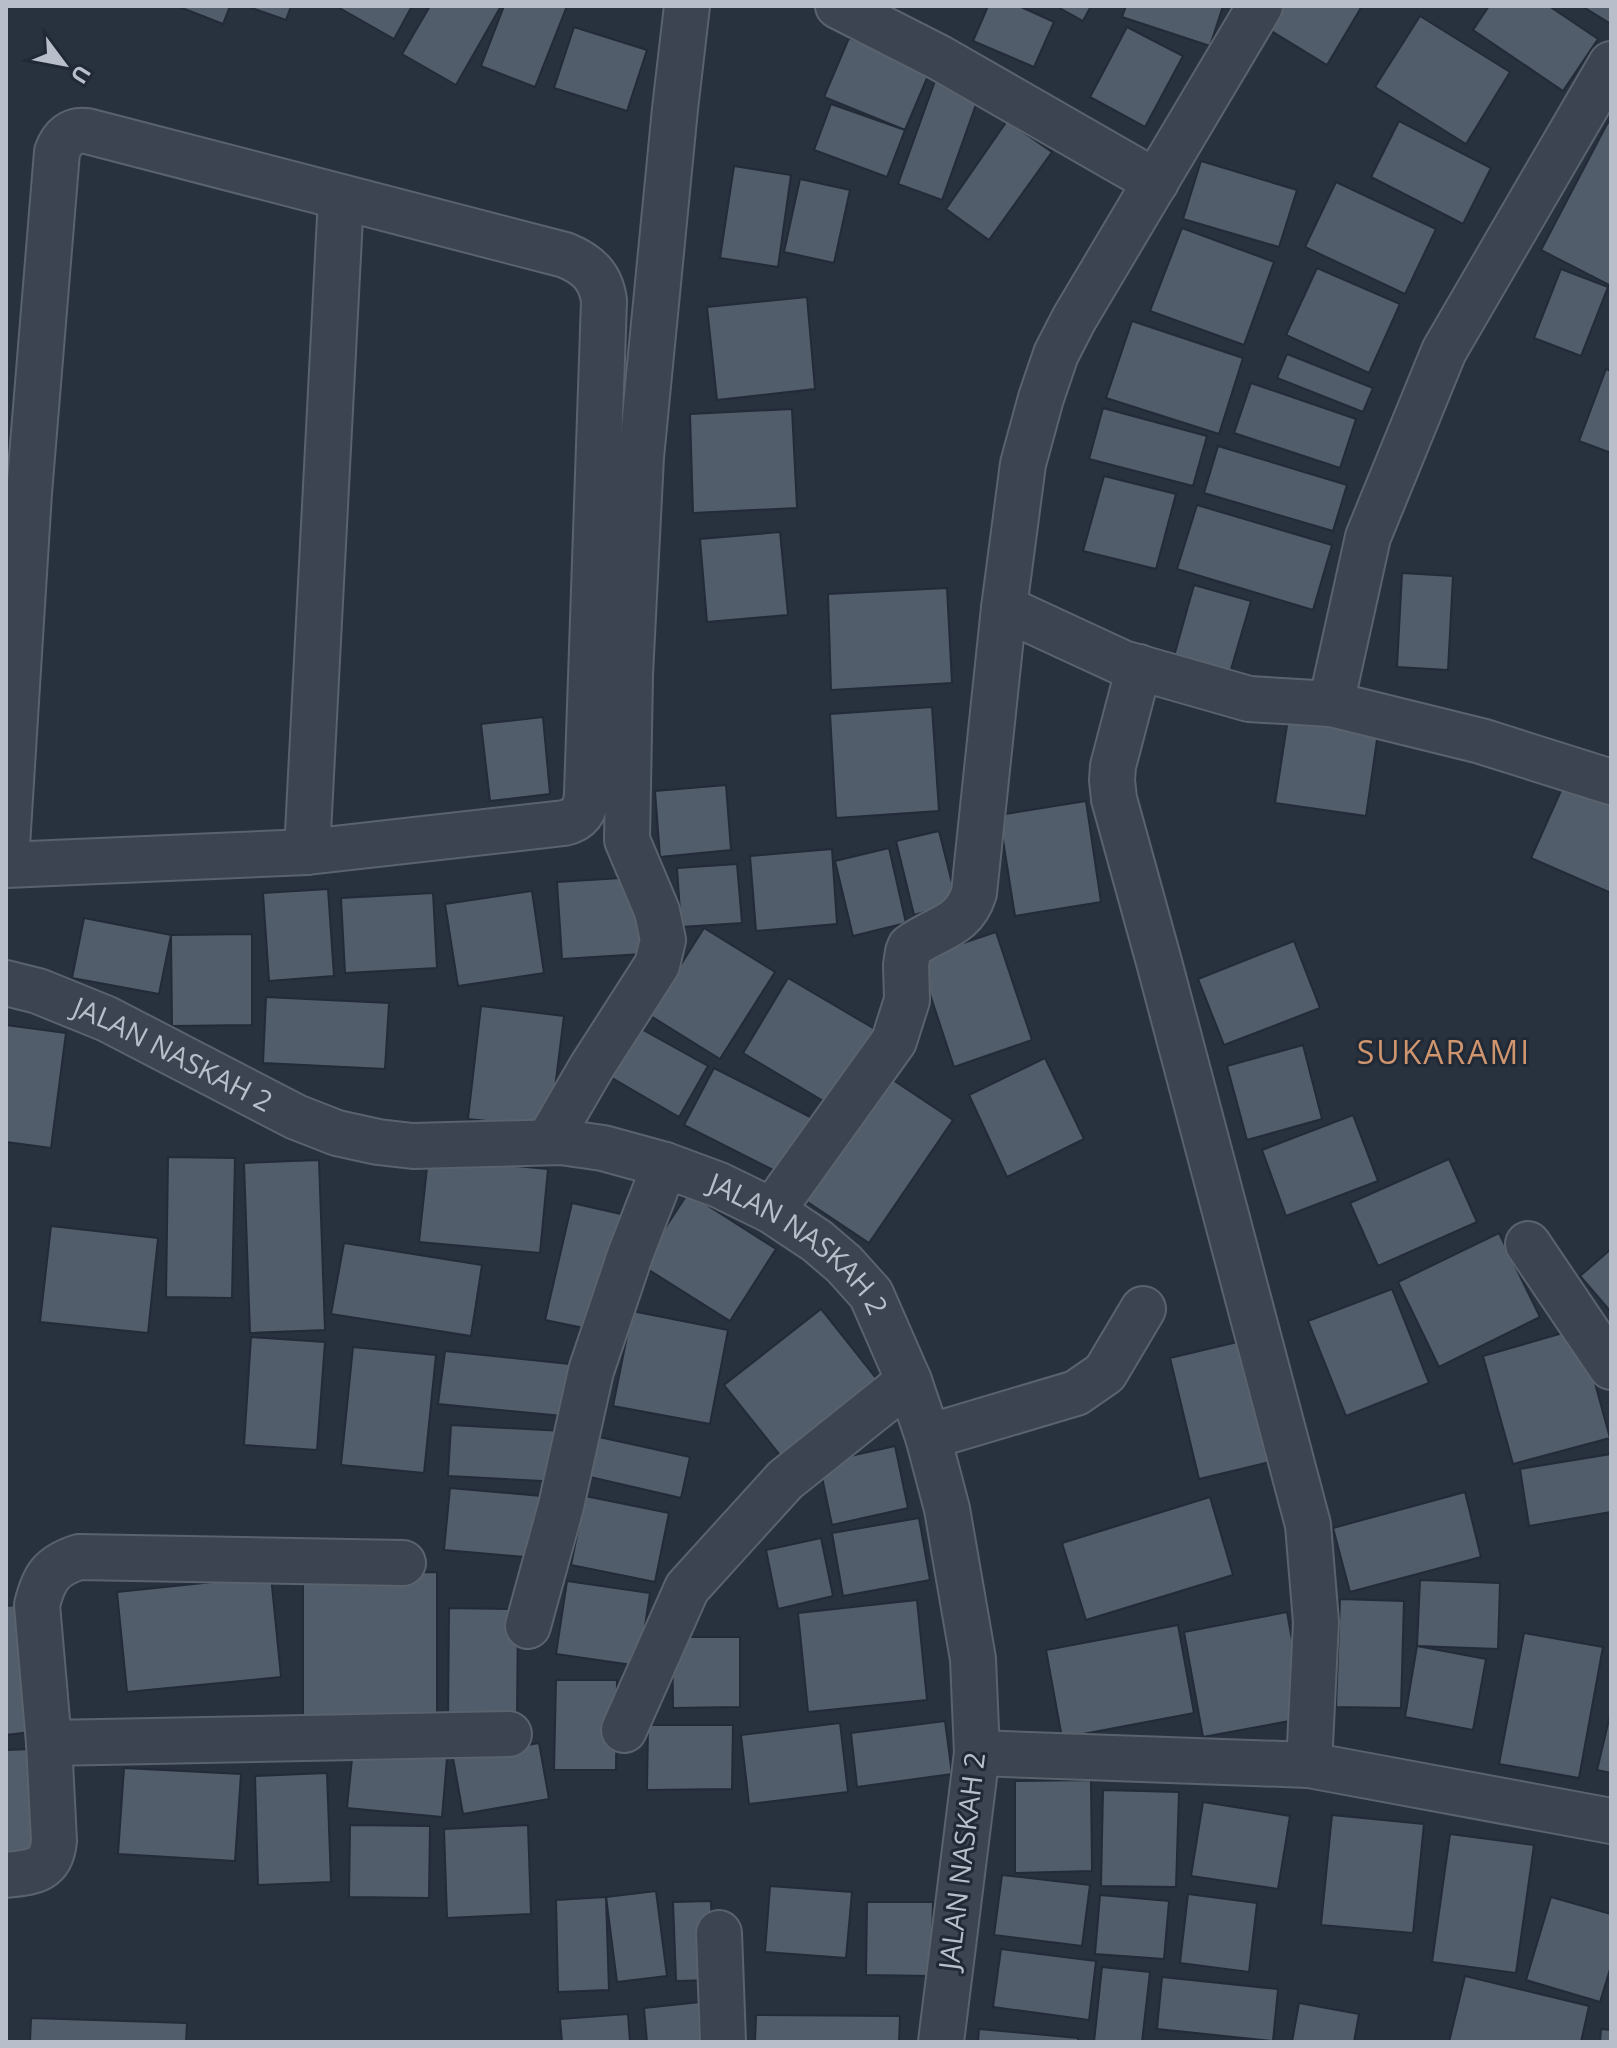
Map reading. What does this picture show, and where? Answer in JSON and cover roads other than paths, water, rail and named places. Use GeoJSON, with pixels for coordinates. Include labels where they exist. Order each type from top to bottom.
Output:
{"type":"FeatureCollection","features":[{"type":"Feature","properties":{"kind":"street"},"geometry":{"type":"LineString","coordinates":[[548,1142],[657,965],[663,940],[657,911],[627,840],[630,675],[641,457],[687,6]]}},
{"type":"Feature","properties":{"kind":"street"},"geometry":{"type":"LineString","coordinates":[[838,6],[940,58],[1156,182]]}},
{"type":"Feature","properties":{"kind":"street"},"geometry":{"type":"LineString","coordinates":[[772,1211],[894,1041],[907,1000],[906,965],[910,947],[952,924],[970,907],[1023,464],[1037,408],[1056,354],[1074,319],[1260,6]]}},
{"type":"Feature","properties":{"kind":"street"},"geometry":{"type":"LineString","coordinates":[[1331,704],[1368,537],[1444,351],[1611,64]]}},
{"type":"Feature","properties":{"kind":"street"},"geometry":{"type":"LineString","coordinates":[[79,130],[565,255],[584,264],[598,279],[602,289],[587,793],[582,813],[574,821],[564,823],[307,852],[6,864],[29,493],[55,167],[59,144],[70,133],[79,130]]}},
{"type":"Feature","properties":{"kind":"street"},"geometry":{"type":"LineString","coordinates":[[307,852],[341,198]]}},
{"type":"Feature","properties":{"kind":"street"},"geometry":{"type":"LineString","coordinates":[[1004,608],[1123,663],[1249,699],[1331,704],[1481,741],[1611,782]]}},
{"type":"Feature","properties":{"kind":"street"},"geometry":{"type":"LineString","coordinates":[[1139,667],[1113,766],[1114,799],[1308,1525],[1316,1622],[1309,1765]]}},
{"type":"Feature","properties":{"kind":"street","name":"JALAN NASKAH 2"},"geometry":{"type":"LineString","coordinates":[[6,983],[38,991],[107,1019],[296,1117],[337,1133],[413,1146],[548,1142],[603,1148],[665,1165],[719,1185],[772,1211],[817,1241],[844,1264],[871,1294],[909,1381],[928,1437],[947,1509],[973,1659],[977,1753],[941,2042]]}},
{"type":"Feature","properties":{"kind":"street"},"geometry":{"type":"LineString","coordinates":[[528,1626],[561,1506],[591,1371],[630,1255],[665,1165]]}},
{"type":"Feature","properties":{"kind":"street"},"geometry":{"type":"LineString","coordinates":[[1528,1244],[1611,1367]]}},
{"type":"Feature","properties":{"kind":"street"},"geometry":{"type":"LineString","coordinates":[[928,1437],[1076,1393],[1105,1373],[1143,1309]]}},
{"type":"Feature","properties":{"kind":"street"},"geometry":{"type":"LineString","coordinates":[[624,1730],[687,1588],[785,1480],[909,1381]]}},
{"type":"Feature","properties":{"kind":"street"},"geometry":{"type":"LineString","coordinates":[[6,1875],[40,1869],[53,1853],[49,1743],[37,1605],[41,1586],[63,1562],[79,1557],[403,1563]]}},
{"type":"Feature","properties":{"kind":"street"},"geometry":{"type":"LineString","coordinates":[[49,1743],[509,1734]]}},
{"type":"Feature","properties":{"kind":"street"},"geometry":{"type":"LineString","coordinates":[[977,1753],[1309,1765],[1611,1821]]}},
{"type":"Feature","properties":{"kind":"street"},"geometry":{"type":"LineString","coordinates":[[719,1933],[723,2042]]}},
{"type":"Feature","properties":{"kind":"district","name":"SUKARAMI"},"geometry":{"type":"Point","coordinates":[1444,1053]}}]}
